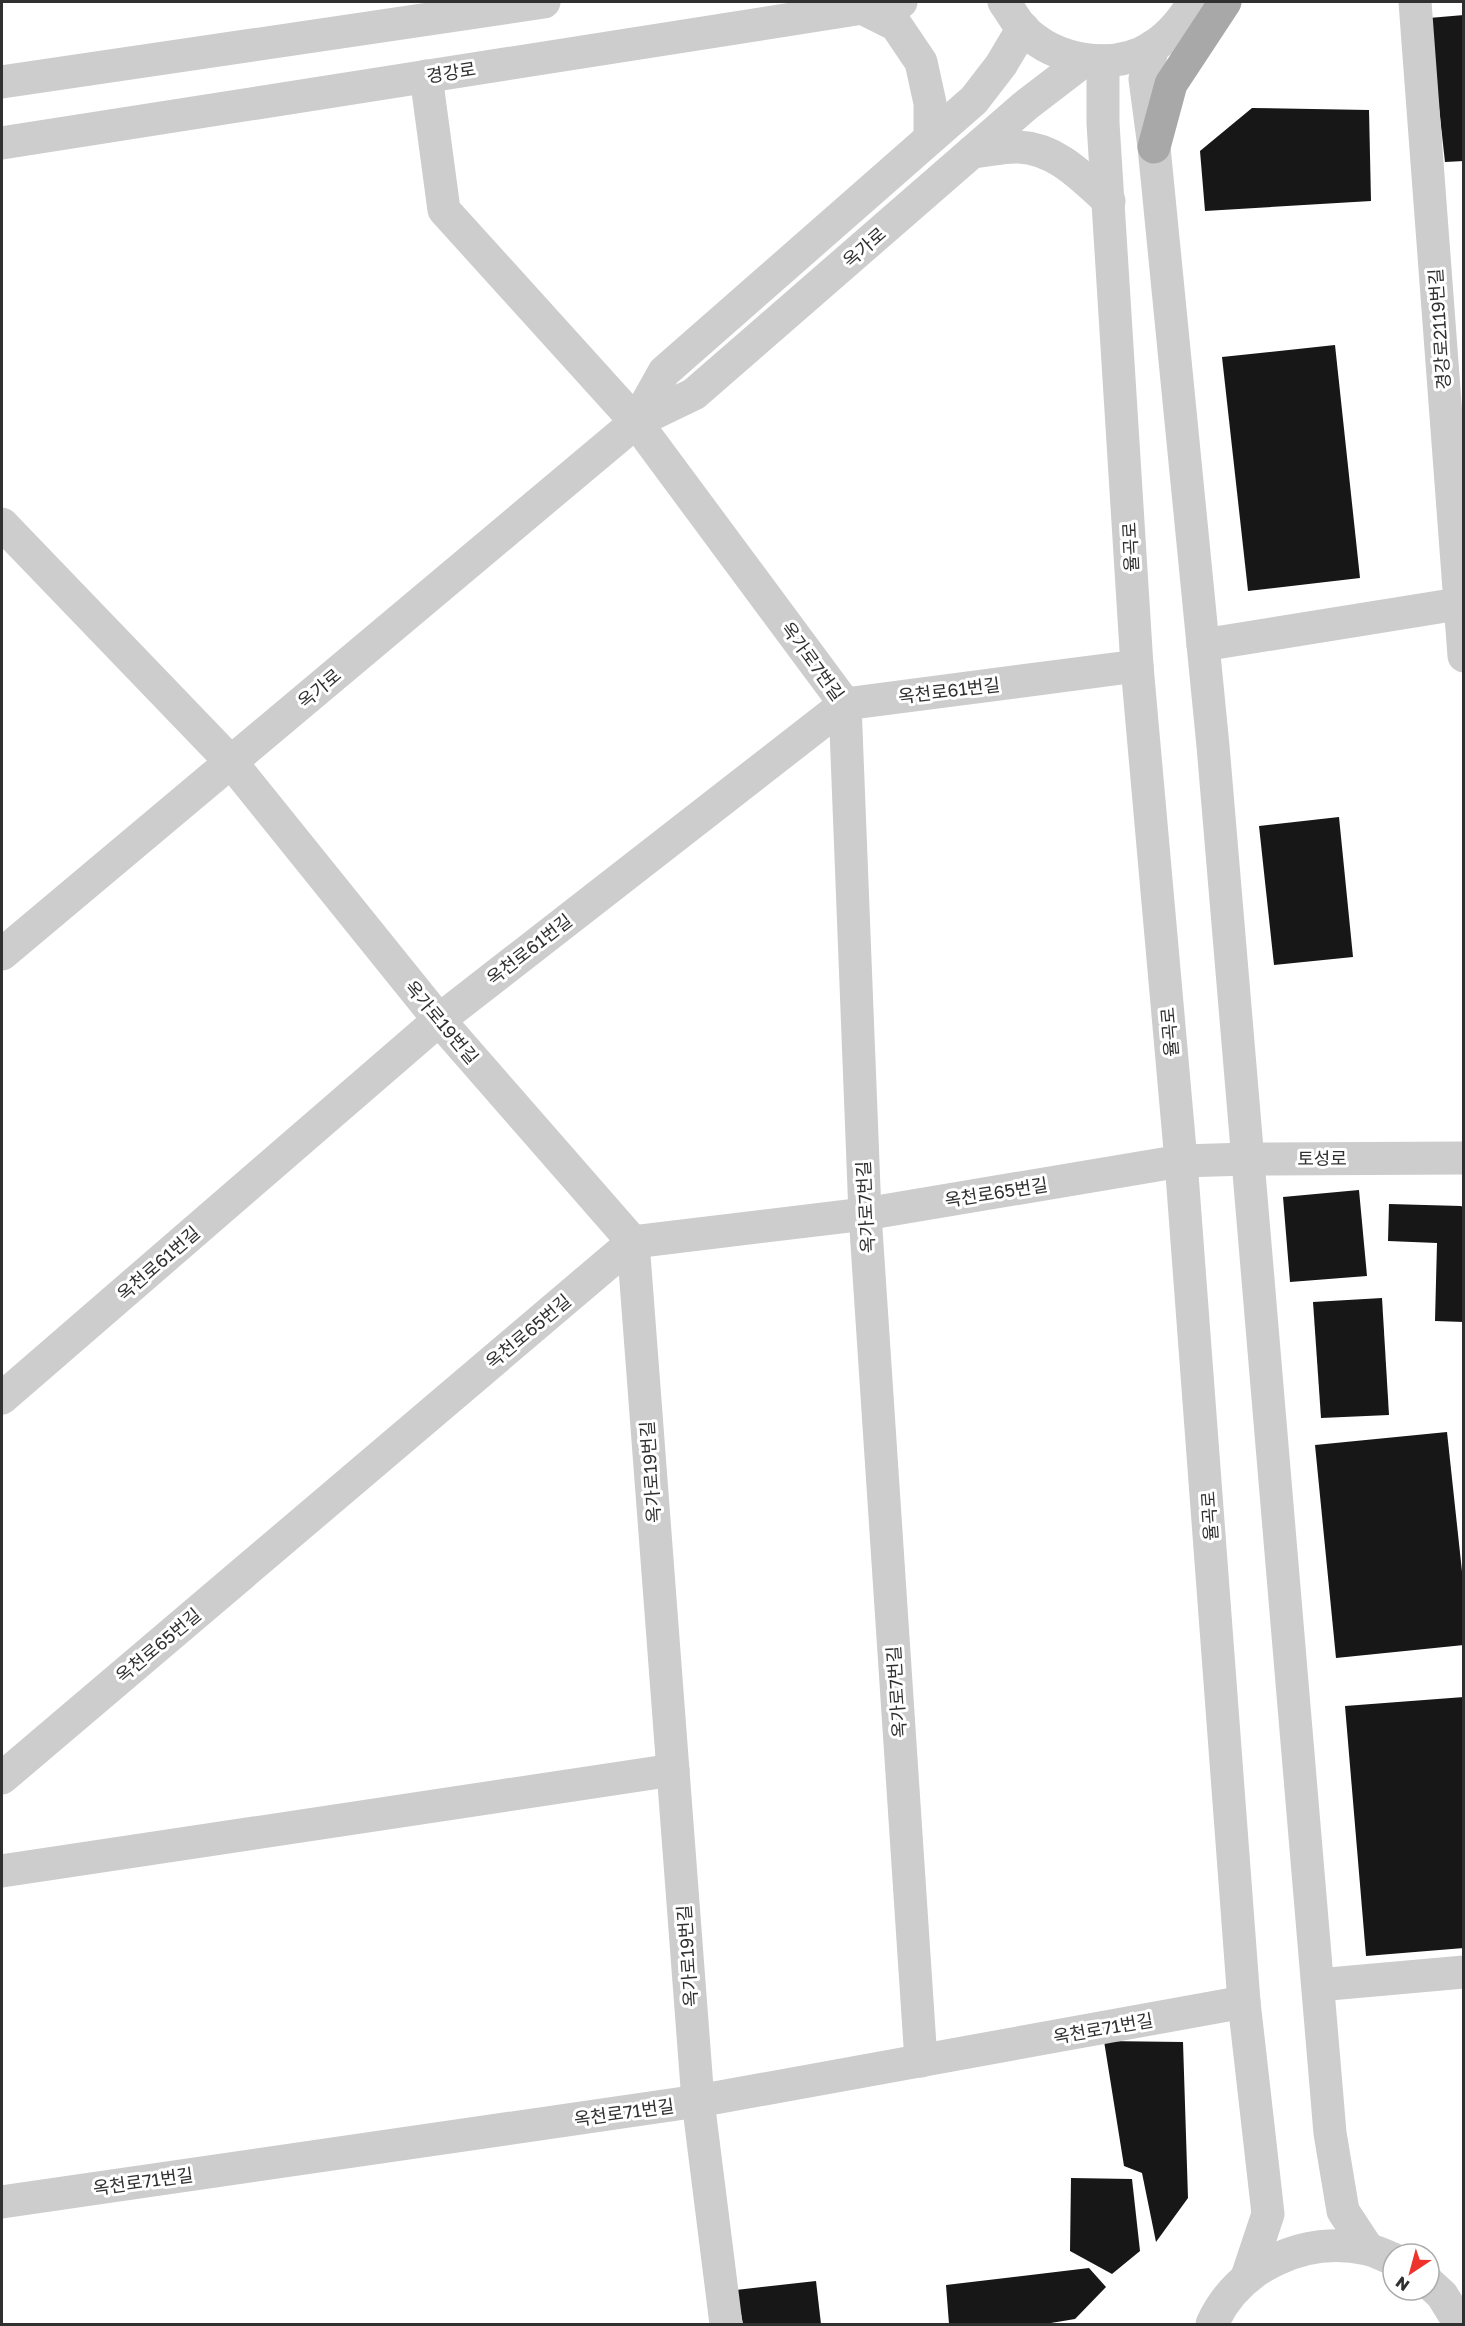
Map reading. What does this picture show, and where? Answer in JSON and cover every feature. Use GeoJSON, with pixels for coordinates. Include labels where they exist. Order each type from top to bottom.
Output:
{"type":"FeatureCollection","features":[{"type":"Feature","properties":{"kind":"main road"},"geometry":{"type":"LineString","coordinates":[[1154,147],[1171,84],[1225,2]]}},
{"type":"Feature","properties":{"kind":"street"},"geometry":{"type":"LineString","coordinates":[[2,82],[417,11],[544,2]]}},
{"type":"Feature","properties":{"kind":"street","name":"경강로"},"geometry":{"type":"LineString","coordinates":[[2,143],[901,2]]}},
{"type":"Feature","properties":{"kind":"street"},"geometry":{"type":"LineString","coordinates":[[1004,2],[1023,28],[1051,49],[1094,61],[1129,57],[1154,46],[1180,24],[1194,2]]}},
{"type":"Feature","properties":{"kind":"street","name":"경강로2119번길"},"geometry":{"type":"LineString","coordinates":[[1415,2],[1462,603],[1464,656]]}},
{"type":"Feature","properties":{"kind":"street"},"geometry":{"type":"LineString","coordinates":[[862,8],[896,25],[921,62],[930,103],[930,138]]}},
{"type":"Feature","properties":{"kind":"street","name":"옥가로"},"geometry":{"type":"LineString","coordinates":[[636,422],[664,372],[974,100],[1001,65],[1023,28]]}},
{"type":"Feature","properties":{"kind":"street"},"geometry":{"type":"LineString","coordinates":[[1154,46],[1145,79],[1154,147],[1203,645],[1330,2133],[1343,2211],[1380,2254]]}},
{"type":"Feature","properties":{"kind":"street","name":"옥가로"},"geometry":{"type":"LineString","coordinates":[[2,954],[636,422],[694,394],[1025,106],[1094,61]]}},
{"type":"Feature","properties":{"kind":"street","name":"율곡로"},"geometry":{"type":"LineString","coordinates":[[1094,61],[1103,123],[1137,666],[1181,1161],[1244,2002],[1268,2214],[1247,2277]]}},
{"type":"Feature","properties":{"kind":"street","name":"옥가로7번길"},"geometry":{"type":"LineString","coordinates":[[426,76],[444,210],[636,422],[845,704],[865,1214],[921,2061]]}},
{"type":"Feature","properties":{"kind":"street"},"geometry":{"type":"LineString","coordinates":[[972,152],[1018,147],[1050,153],[1072,168],[1109,201]]}},
{"type":"Feature","properties":{"kind":"street","name":"옥가로19번길"},"geometry":{"type":"LineString","coordinates":[[2,524],[231,762],[438,1020],[633,1242],[698,2101],[726,2325]]}},
{"type":"Feature","properties":{"kind":"street"},"geometry":{"type":"LineString","coordinates":[[1203,645],[1462,603]]}},
{"type":"Feature","properties":{"kind":"street","name":"옥천로61번길"},"geometry":{"type":"LineString","coordinates":[[2,1398],[438,1020],[845,704],[1137,666]]}},
{"type":"Feature","properties":{"kind":"street","name":"토성로"},"geometry":{"type":"LineString","coordinates":[[1181,1161],[1248,1158],[1464,1158]]}},
{"type":"Feature","properties":{"kind":"street","name":"옥천로65번길"},"geometry":{"type":"LineString","coordinates":[[2,1778],[633,1242],[865,1214],[1181,1161]]}},
{"type":"Feature","properties":{"kind":"street"},"geometry":{"type":"LineString","coordinates":[[2,1871],[673,1770]]}},
{"type":"Feature","properties":{"kind":"street"},"geometry":{"type":"LineString","coordinates":[[1318,1985],[1464,1972]]}},
{"type":"Feature","properties":{"kind":"street","name":"옥천로71번길"},"geometry":{"type":"LineString","coordinates":[[2,2202],[698,2101],[1244,2002]]}},
{"type":"Feature","properties":{"kind":"street"},"geometry":{"type":"LineString","coordinates":[[1212,2325],[1219,2309],[1247,2277],[1284,2255],[1325,2245],[1380,2254]]}},
{"type":"Feature","properties":{"kind":"street"},"geometry":{"type":"LineString","coordinates":[[1441,2277],[1464,2286]]}},
{"type":"Feature","properties":{"kind":"street"},"geometry":{"type":"LineString","coordinates":[[1441,2294],[1460,2325]]}},
{"type":"Feature","properties":{"kind":"building"},"geometry":{"type":"Polygon","coordinates":[[[1464,15],[1464,161],[1445,162],[1429,18],[1464,15]]]}},
{"type":"Feature","properties":{"kind":"building"},"geometry":{"type":"Polygon","coordinates":[[[1252,108],[1369,110],[1371,201],[1205,211],[1200,151],[1252,108]]]}},
{"type":"Feature","properties":{"kind":"building"},"geometry":{"type":"Polygon","coordinates":[[[1335,345],[1360,578],[1248,591],[1222,357],[1335,345]]]}},
{"type":"Feature","properties":{"kind":"building"},"geometry":{"type":"Polygon","coordinates":[[[1339,817],[1353,957],[1274,965],[1259,826],[1339,817]]]}},
{"type":"Feature","properties":{"kind":"building"},"geometry":{"type":"Polygon","coordinates":[[[1359,1190],[1367,1276],[1290,1282],[1283,1197],[1359,1190]]]}},
{"type":"Feature","properties":{"kind":"building"},"geometry":{"type":"Polygon","coordinates":[[[1389,1204],[1461,1206],[1464,1208],[1464,1322],[1435,1321],[1437,1243],[1388,1241],[1389,1204]]]}},
{"type":"Feature","properties":{"kind":"building"},"geometry":{"type":"Polygon","coordinates":[[[1382,1298],[1389,1415],[1321,1418],[1313,1302],[1382,1298]]]}},
{"type":"Feature","properties":{"kind":"building"},"geometry":{"type":"Polygon","coordinates":[[[1447,1432],[1464,1590],[1464,1645],[1336,1658],[1315,1445],[1447,1432]]]}},
{"type":"Feature","properties":{"kind":"building"},"geometry":{"type":"Polygon","coordinates":[[[1464,1697],[1464,1948],[1366,1956],[1345,1706],[1464,1697]]]}},
{"type":"Feature","properties":{"kind":"building"},"geometry":{"type":"Polygon","coordinates":[[[1104,2041],[1183,2042],[1188,2198],[1156,2242],[1142,2173],[1124,2166],[1104,2041]]]}},
{"type":"Feature","properties":{"kind":"building"},"geometry":{"type":"Polygon","coordinates":[[[1071,2178],[1132,2179],[1140,2251],[1112,2274],[1070,2251],[1071,2178]]]}},
{"type":"Feature","properties":{"kind":"building"},"geometry":{"type":"Polygon","coordinates":[[[1089,2268],[1106,2287],[1075,2319],[1045,2324],[949,2324],[946,2285],[1089,2268]]]}},
{"type":"Feature","properties":{"kind":"building"},"geometry":{"type":"Polygon","coordinates":[[[816,2281],[821,2324],[743,2324],[736,2290],[816,2281]]]}}]}
